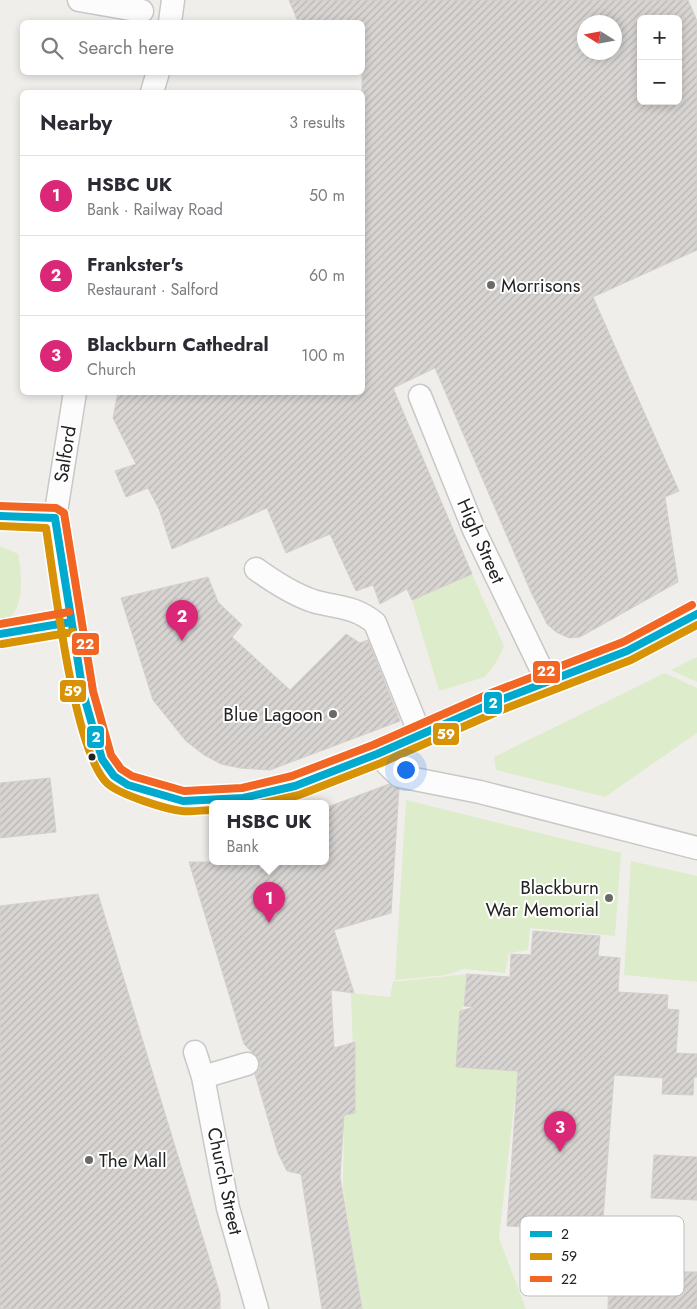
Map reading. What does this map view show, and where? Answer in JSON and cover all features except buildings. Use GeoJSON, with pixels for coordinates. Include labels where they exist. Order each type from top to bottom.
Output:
{"type":"FeatureCollection","features":[{"type":"Feature","properties":{"kind":"street"},"geometry":{"type":"LineString","coordinates":[[80,0],[142,10]]}},
{"type":"Feature","properties":{"kind":"street"},"geometry":{"type":"LineString","coordinates":[[170,20],[173,0]]}},
{"type":"Feature","properties":{"kind":"street"},"geometry":{"type":"LineString","coordinates":[[153,90],[157,75]]}},
{"type":"Feature","properties":{"kind":"street","name":"Salford"},"geometry":{"type":"LineString","coordinates":[[75,395],[55,518],[83,693],[102,759],[114,776],[128,786],[183,801],[243,798],[295,786],[377,754]]}},
{"type":"Feature","properties":{"kind":"street","name":"High Street"},"geometry":{"type":"LineString","coordinates":[[420,396],[474,530],[548,683]]}},
{"type":"Feature","properties":{"kind":"street"},"geometry":{"type":"LineString","coordinates":[[0,516],[55,518]]}},
{"type":"Feature","properties":{"kind":"street"},"geometry":{"type":"LineString","coordinates":[[256,569],[285,589],[314,601],[364,613],[375,623],[420,734]]}},
{"type":"Feature","properties":{"kind":"street"},"geometry":{"type":"LineString","coordinates":[[697,614],[627,652],[495,702],[377,754],[399,776],[480,792],[697,848]]}},
{"type":"Feature","properties":{"kind":"street","name":"Church Street"},"geometry":{"type":"LineString","coordinates":[[195,1052],[203,1077],[228,1208],[258,1309]]}},
{"type":"Feature","properties":{"kind":"street"},"geometry":{"type":"LineString","coordinates":[[203,1077],[247,1064]]}},
{"type":"Feature","properties":{"kind":"green space"},"geometry":{"type":"Polygon","coordinates":[[[0,546],[18,554],[21,585],[18,604],[14,613],[0,627],[0,546]]]}},
{"type":"Feature","properties":{"kind":"green space"},"geometry":{"type":"Polygon","coordinates":[[[472,574],[504,646],[497,661],[485,677],[439,691],[412,600],[472,574]]]}},
{"type":"Feature","properties":{"kind":"green space"},"geometry":{"type":"Polygon","coordinates":[[[697,657],[697,682],[671,670],[697,657]]]}},
{"type":"Feature","properties":{"kind":"green space"},"geometry":{"type":"Polygon","coordinates":[[[665,673],[697,688],[697,733],[605,797],[496,770],[494,757],[665,673]]]}},
{"type":"Feature","properties":{"kind":"green space"},"geometry":{"type":"Polygon","coordinates":[[[406,800],[621,853],[615,936],[530,928],[528,950],[509,953],[505,973],[464,969],[446,975],[395,980],[406,800]]]}},
{"type":"Feature","properties":{"kind":"green space"},"geometry":{"type":"Polygon","coordinates":[[[631,861],[697,876],[697,982],[624,975],[631,861]]]}},
{"type":"Feature","properties":{"kind":"green space"},"geometry":{"type":"Polygon","coordinates":[[[467,974],[456,1066],[518,1071],[499,1238],[526,1309],[362,1309],[343,1187],[344,1115],[355,1112],[351,993],[390,997],[393,982],[467,974]]]}},
{"type":"Feature","properties":{"kind":"transit line","name":"22"},"geometry":{"type":"LineString","coordinates":[[0,506],[56,508],[64,513],[93,691],[111,755],[121,769],[132,776],[184,791],[242,788],[292,776],[373,745],[491,693],[623,642],[692,605]]}},
{"type":"Feature","properties":{"kind":"transit line","name":"2"},"geometry":{"type":"LineString","coordinates":[[0,516],[55,518]]}},
{"type":"Feature","properties":{"kind":"transit line","name":"2"},"geometry":{"type":"LineString","coordinates":[[55,518],[83,693],[102,759],[114,776],[128,785],[183,801],[243,798],[295,786],[377,754],[495,702],[627,651],[697,614]]}},
{"type":"Feature","properties":{"kind":"transit line","name":"59"},"geometry":{"type":"LineString","coordinates":[[0,526],[46,528],[67,664],[76,703],[85,739],[96,767],[108,784],[133,797],[174,810],[209,810]]}},
{"type":"Feature","properties":{"kind":"transit line","name":"22"},"geometry":{"type":"LineString","coordinates":[[0,624],[69,612]]}},
{"type":"Feature","properties":{"kind":"transit line","name":"2"},"geometry":{"type":"LineString","coordinates":[[0,634],[71,622]]}},
{"type":"Feature","properties":{"kind":"transit line","name":"59"},"geometry":{"type":"LineString","coordinates":[[277,800],[299,795],[381,763],[499,711],[631,660],[697,625]]}},
{"type":"Feature","properties":{"kind":"transit line","name":"59"},"geometry":{"type":"LineString","coordinates":[[2,644],[73,632]]}},
{"type":"Feature","properties":{"kind":"place","name":"Morrisons"},"geometry":{"type":"Point","coordinates":[491,285]}},
{"type":"Feature","properties":{"kind":"place","name":"Frankster's"},"geometry":{"type":"Point","coordinates":[182,641]}},
{"type":"Feature","properties":{"kind":"place","name":"Blue Lagoon"},"geometry":{"type":"Point","coordinates":[333,714]}},
{"type":"Feature","properties":{"kind":"place","name":"Blackburn War Memorial"},"geometry":{"type":"Point","coordinates":[609,898]}},
{"type":"Feature","properties":{"kind":"place","name":"HSBC UK"},"geometry":{"type":"Point","coordinates":[269,923]}},
{"type":"Feature","properties":{"kind":"place","name":"Blackburn Cathedral"},"geometry":{"type":"Point","coordinates":[560,1152]}},
{"type":"Feature","properties":{"kind":"place","name":"The Mall"},"geometry":{"type":"Point","coordinates":[89,1160]}}]}
